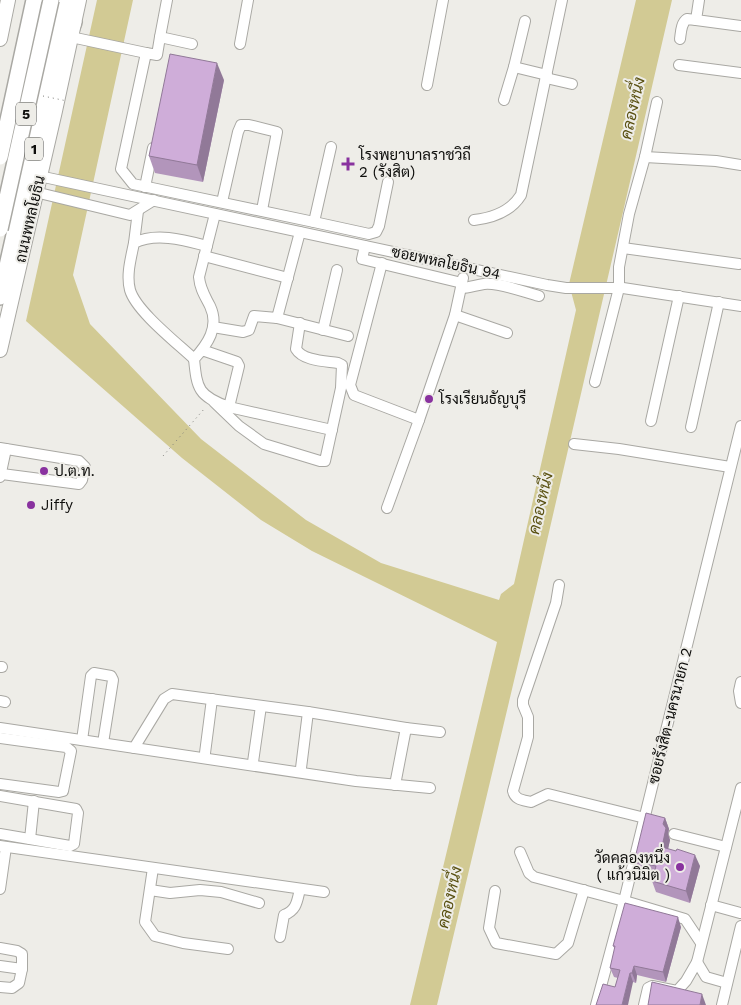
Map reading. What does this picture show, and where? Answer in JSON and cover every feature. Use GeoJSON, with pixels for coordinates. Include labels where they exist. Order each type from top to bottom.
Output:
{"type":"FeatureCollection","features":[{"type":"Feature","properties":{"kind":"highway","name":"1"},"geometry":{"type":"LineString","coordinates":[[0,150],[33,0]]}},
{"type":"Feature","properties":{"kind":"highway","name":"5"},"geometry":{"type":"LineString","coordinates":[[0,157],[33,0]]}},
{"type":"Feature","properties":{"kind":"highway","name":"5"},"geometry":{"type":"LineString","coordinates":[[0,229],[51,0]]}},
{"type":"Feature","properties":{"kind":"highway","name":"ถนนพหลโยธิน"},"geometry":{"type":"LineString","coordinates":[[0,297],[67,0]]}},
{"type":"Feature","properties":{"kind":"highway"},"geometry":{"type":"LineString","coordinates":[[49,84],[75,32]]}},
{"type":"Feature","properties":{"kind":"main road"},"geometry":{"type":"LineString","coordinates":[[0,39],[8,0]]}},
{"type":"Feature","properties":{"kind":"main road","name":"ถนนพหลโยธิน"},"geometry":{"type":"LineString","coordinates":[[0,350],[35,192],[75,32],[79,0]]}},
{"type":"Feature","properties":{"kind":"street"},"geometry":{"type":"LineString","coordinates":[[75,32],[129,50],[160,56],[160,37],[167,0]]}},
{"type":"Feature","properties":{"kind":"street"},"geometry":{"type":"LineString","coordinates":[[240,44],[248,0]]}},
{"type":"Feature","properties":{"kind":"street"},"geometry":{"type":"LineString","coordinates":[[427,85],[443,0]]}},
{"type":"Feature","properties":{"kind":"street"},"geometry":{"type":"LineString","coordinates":[[474,220],[486,219],[502,212],[511,206],[521,195],[562,0]]}},
{"type":"Feature","properties":{"kind":"street"},"geometry":{"type":"LineString","coordinates":[[696,20],[699,0]]}},
{"type":"Feature","properties":{"kind":"street"},"geometry":{"type":"LineString","coordinates":[[680,39],[683,23],[687,19],[741,26]]}},
{"type":"Feature","properties":{"kind":"street"},"geometry":{"type":"LineString","coordinates":[[504,100],[525,21]]}},
{"type":"Feature","properties":{"kind":"street"},"geometry":{"type":"LineString","coordinates":[[160,37],[192,44]]}},
{"type":"Feature","properties":{"kind":"street"},"geometry":{"type":"LineString","coordinates":[[146,53],[122,168],[133,184],[369,234],[376,232],[379,226],[388,182]]}},
{"type":"Feature","properties":{"kind":"street"},"geometry":{"type":"LineString","coordinates":[[679,65],[741,73]]}},
{"type":"Feature","properties":{"kind":"street"},"geometry":{"type":"LineString","coordinates":[[514,68],[572,84]]}},
{"type":"Feature","properties":{"kind":"street"},"geometry":{"type":"LineString","coordinates":[[596,382],[617,288],[629,214],[645,157],[657,102]]}},
{"type":"Feature","properties":{"kind":"street"},"geometry":{"type":"LineString","coordinates":[[222,202],[238,132],[241,126],[249,125],[277,132],[262,210]]}},
{"type":"Feature","properties":{"kind":"street"},"geometry":{"type":"LineString","coordinates":[[145,187],[154,141]]}},
{"type":"Feature","properties":{"kind":"street"},"geometry":{"type":"LineString","coordinates":[[314,222],[331,147]]}},
{"type":"Feature","properties":{"kind":"street"},"geometry":{"type":"LineString","coordinates":[[645,157],[716,161],[741,165]]}},
{"type":"Feature","properties":{"kind":"street","name":"ซอยพหลโยธิน 94"},"geometry":{"type":"LineString","coordinates":[[40,176],[566,288],[617,288],[741,306]]}},
{"type":"Feature","properties":{"kind":"street"},"geometry":{"type":"LineString","coordinates":[[35,192],[130,216],[154,200]]}},
{"type":"Feature","properties":{"kind":"street"},"geometry":{"type":"LineString","coordinates":[[138,211],[128,281],[133,296],[146,314],[194,359]]}},
{"type":"Feature","properties":{"kind":"street"},"geometry":{"type":"LineString","coordinates":[[215,214],[199,277],[200,288],[210,308],[213,326],[208,343],[194,359],[195,381],[200,389],[239,426],[264,444],[322,462],[326,461],[341,388],[342,365],[298,353],[296,348],[300,323]]}},
{"type":"Feature","properties":{"kind":"street"},"geometry":{"type":"LineString","coordinates":[[277,318],[300,232]]}},
{"type":"Feature","properties":{"kind":"street"},"geometry":{"type":"LineString","coordinates":[[134,243],[141,239],[151,238],[183,240],[206,246]]}},
{"type":"Feature","properties":{"kind":"street"},"geometry":{"type":"LineString","coordinates":[[365,246],[362,259],[470,288],[483,284],[494,284],[539,296]]}},
{"type":"Feature","properties":{"kind":"street"},"geometry":{"type":"LineString","coordinates":[[623,248],[740,264]]}},
{"type":"Feature","properties":{"kind":"street"},"geometry":{"type":"LineString","coordinates":[[204,256],[288,278]]}},
{"type":"Feature","properties":{"kind":"street"},"geometry":{"type":"LineString","coordinates":[[382,263],[350,391],[354,395],[419,420]]}},
{"type":"Feature","properties":{"kind":"street"},"geometry":{"type":"LineString","coordinates":[[387,508],[454,315],[465,267]]}},
{"type":"Feature","properties":{"kind":"street"},"geometry":{"type":"LineString","coordinates":[[323,330],[336,270]]}},
{"type":"Feature","properties":{"kind":"street"},"geometry":{"type":"LineString","coordinates":[[651,421],[679,296]]}},
{"type":"Feature","properties":{"kind":"street"},"geometry":{"type":"LineString","coordinates":[[691,427],[719,302]]}},
{"type":"Feature","properties":{"kind":"street"},"geometry":{"type":"LineString","coordinates":[[454,315],[507,333]]}},
{"type":"Feature","properties":{"kind":"street"},"geometry":{"type":"LineString","coordinates":[[213,326],[243,332],[249,330],[254,316],[277,318],[348,336]]}},
{"type":"Feature","properties":{"kind":"street"},"geometry":{"type":"LineString","coordinates":[[202,350],[238,362],[239,366],[229,407]]}},
{"type":"Feature","properties":{"kind":"street"},"geometry":{"type":"LineString","coordinates":[[213,401],[229,407],[332,430]]}},
{"type":"Feature","properties":{"kind":"street","name":"ซอยรังสิต-นครนายก 2"},"geometry":{"type":"LineString","coordinates":[[596,1005],[626,902],[741,426]]}},
{"type":"Feature","properties":{"kind":"street"},"geometry":{"type":"LineString","coordinates":[[574,444],[619,449],[730,467]]}},
{"type":"Feature","properties":{"kind":"street"},"geometry":{"type":"LineString","coordinates":[[3,448],[79,461],[85,467],[82,480],[79,484],[1,475],[3,448]]}},
{"type":"Feature","properties":{"kind":"street"},"geometry":{"type":"LineString","coordinates":[[559,585],[556,603],[524,700],[523,705],[528,717],[528,738],[513,791],[514,796],[531,802],[548,794],[645,818]]}},
{"type":"Feature","properties":{"kind":"street"},"geometry":{"type":"LineString","coordinates":[[82,740],[91,676],[94,674],[111,676],[113,680],[103,743]]}},
{"type":"Feature","properties":{"kind":"street"},"geometry":{"type":"LineString","coordinates":[[741,682],[739,691],[741,703]]}},
{"type":"Feature","properties":{"kind":"street"},"geometry":{"type":"LineString","coordinates":[[134,748],[168,696],[172,694],[440,732]]}},
{"type":"Feature","properties":{"kind":"street"},"geometry":{"type":"LineString","coordinates":[[205,753],[212,699]]}},
{"type":"Feature","properties":{"kind":"street"},"geometry":{"type":"LineString","coordinates":[[253,762],[261,706]]}},
{"type":"Feature","properties":{"kind":"street"},"geometry":{"type":"LineString","coordinates":[[300,768],[308,712]]}},
{"type":"Feature","properties":{"kind":"street"},"geometry":{"type":"LineString","coordinates":[[0,728],[395,785],[430,788]]}},
{"type":"Feature","properties":{"kind":"street"},"geometry":{"type":"LineString","coordinates":[[395,785],[406,728]]}},
{"type":"Feature","properties":{"kind":"street"},"geometry":{"type":"LineString","coordinates":[[0,738],[66,747],[71,751],[63,791],[0,784]]}},
{"type":"Feature","properties":{"kind":"street"},"geometry":{"type":"LineString","coordinates":[[644,1005],[648,988],[652,986],[677,991],[686,981],[697,962],[741,788]]}},
{"type":"Feature","properties":{"kind":"street"},"geometry":{"type":"LineString","coordinates":[[0,796],[76,809],[78,813],[74,844],[70,846],[0,834]]}},
{"type":"Feature","properties":{"kind":"street"},"geometry":{"type":"LineString","coordinates":[[30,839],[34,801]]}},
{"type":"Feature","properties":{"kind":"street"},"geometry":{"type":"LineString","coordinates":[[674,834],[726,847]]}},
{"type":"Feature","properties":{"kind":"street"},"geometry":{"type":"LineString","coordinates":[[0,889],[3,847],[324,892]]}},
{"type":"Feature","properties":{"kind":"street"},"geometry":{"type":"LineString","coordinates":[[520,852],[529,873],[534,877],[685,919],[701,943]]}},
{"type":"Feature","properties":{"kind":"street"},"geometry":{"type":"LineString","coordinates":[[153,868],[146,922],[155,936],[183,943],[228,950]]}},
{"type":"Feature","properties":{"kind":"street"},"geometry":{"type":"LineString","coordinates":[[280,937],[284,915],[291,912],[296,906],[300,889]]}},
{"type":"Feature","properties":{"kind":"street"},"geometry":{"type":"LineString","coordinates":[[150,890],[170,893],[200,890],[220,892],[259,903]]}},
{"type":"Feature","properties":{"kind":"street"},"geometry":{"type":"LineString","coordinates":[[495,891],[489,928],[496,943],[556,954],[568,943],[584,890]]}},
{"type":"Feature","properties":{"kind":"street"},"geometry":{"type":"LineString","coordinates":[[711,905],[740,913]]}},
{"type":"Feature","properties":{"kind":"street"},"geometry":{"type":"LineString","coordinates":[[722,1005],[741,926]]}},
{"type":"Feature","properties":{"kind":"street"},"geometry":{"type":"LineString","coordinates":[[0,948],[22,954],[21,978],[16,986],[0,987]]}},
{"type":"Feature","properties":{"kind":"street"},"geometry":{"type":"LineString","coordinates":[[697,962],[706,977],[727,983]]}},
{"type":"Feature","properties":{"kind":"street"},"geometry":{"type":"LineString","coordinates":[[0,966],[22,969]]}},
{"type":"Feature","properties":{"kind":"path"},"geometry":{"type":"LineString","coordinates":[[163,456],[213,401]]}},
{"type":"Feature","properties":{"kind":"water","name":"คลองหนึ่ง"},"geometry":{"type":"Polygon","coordinates":[[[97,0],[133,0],[73,275],[90,324],[201,439],[306,520],[381,563],[499,600],[501,594],[514,584],[576,310],[569,284],[636,0],[672,0],[537,584],[437,1005],[410,1005],[497,642],[312,551],[261,520],[182,458],[26,321],[97,0]]]}},
{"type":"Feature","properties":{"kind":"building"},"geometry":{"type":"Polygon","coordinates":[[[170,54],[217,63],[197,165],[149,156],[170,54]]]}},
{"type":"Feature","properties":{"kind":"building"},"geometry":{"type":"Polygon","coordinates":[[[646,813],[665,818],[663,824],[666,828],[662,847],[676,851],[677,849],[695,855],[686,891],[652,881],[656,866],[634,862],[646,813]]]}},
{"type":"Feature","properties":{"kind":"building"},"geometry":{"type":"Polygon","coordinates":[[[625,903],[678,917],[663,972],[634,966],[632,973],[630,973],[622,1005],[596,1005],[603,984],[615,987],[620,970],[610,968],[615,946],[613,946],[625,903]]]}},
{"type":"Feature","properties":{"kind":"building"},"geometry":{"type":"Polygon","coordinates":[[[652,982],[702,994],[700,1005],[648,1005],[652,982]]]}},
{"type":"Feature","properties":{"kind":"place","name":"โรงพยาบาลราชวิถี 2 (รังสิต)"},"geometry":{"type":"Point","coordinates":[348,164]}},
{"type":"Feature","properties":{"kind":"place","name":"โรงเรียนธัญบุรี"},"geometry":{"type":"Point","coordinates":[429,399]}},
{"type":"Feature","properties":{"kind":"place","name":"ป.ต.ท."},"geometry":{"type":"Point","coordinates":[44,471]}},
{"type":"Feature","properties":{"kind":"place","name":"Jiffy"},"geometry":{"type":"Point","coordinates":[31,505]}},
{"type":"Feature","properties":{"kind":"place","name":"วัดคลองหนึ่ง ( แก้วนิมิต )"},"geometry":{"type":"Point","coordinates":[680,867]}}]}
